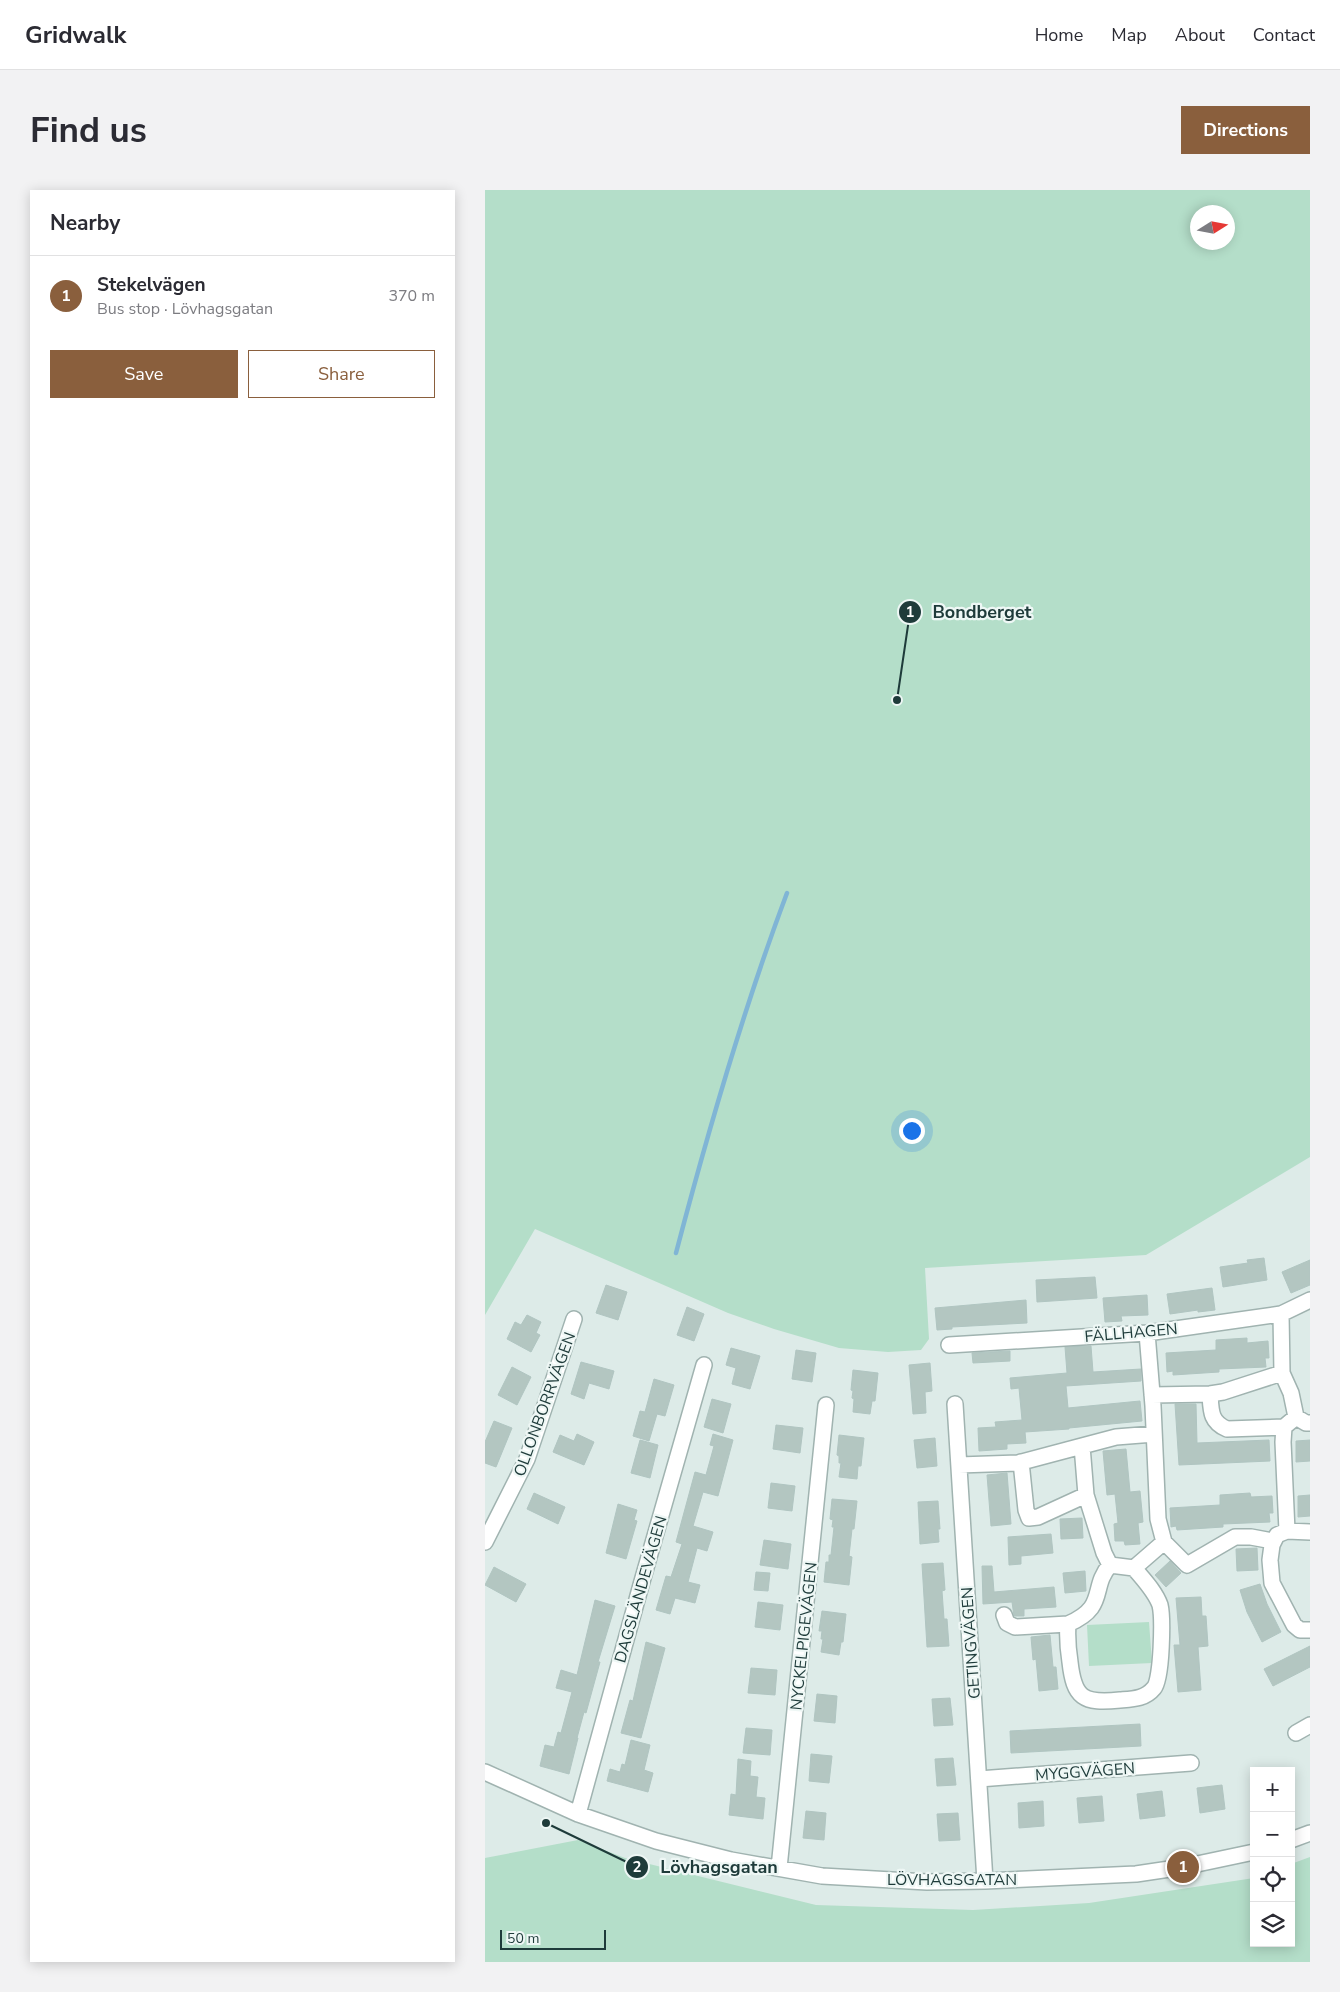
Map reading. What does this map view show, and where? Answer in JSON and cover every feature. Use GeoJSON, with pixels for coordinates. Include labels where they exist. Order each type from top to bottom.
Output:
{"type":"FeatureCollection","features":[{"type":"Feature","properties":{"kind":"street","name":"FÄLLHAGEN"},"geometry":{"type":"LineString","coordinates":[[949,1345],[1147,1333],[1281,1314],[1310,1300]]}},
{"type":"Feature","properties":{"kind":"street"},"geometry":{"type":"LineString","coordinates":[[1281,1314],[1282,1373],[1291,1393],[1296,1417],[1306,1423],[1310,1423]]}},
{"type":"Feature","properties":{"kind":"street","name":"OLLONBORRVÄGEN"},"geometry":{"type":"LineString","coordinates":[[485,1542],[527,1459],[574,1319]]}},
{"type":"Feature","properties":{"kind":"street"},"geometry":{"type":"LineString","coordinates":[[1147,1333],[1158,1520],[1164,1542],[1187,1565],[1235,1537],[1251,1537],[1273,1541]]}},
{"type":"Feature","properties":{"kind":"street","name":"DAGSLÄNDEVÄGEN"},"geometry":{"type":"LineString","coordinates":[[578,1814],[704,1365]]}},
{"type":"Feature","properties":{"kind":"street"},"geometry":{"type":"LineString","coordinates":[[1152,1395],[1223,1392],[1282,1373]]}},
{"type":"Feature","properties":{"kind":"street"},"geometry":{"type":"LineString","coordinates":[[1210,1394],[1211,1414],[1214,1421],[1219,1426],[1227,1429],[1284,1427],[1296,1417]]}},
{"type":"Feature","properties":{"kind":"street","name":"GETINGVÄGEN"},"geometry":{"type":"LineString","coordinates":[[955,1404],[985,1881]]}},
{"type":"Feature","properties":{"kind":"street","name":"NYCKELPIGEVÄGEN"},"geometry":{"type":"LineString","coordinates":[[779,1868],[826,1405]]}},
{"type":"Feature","properties":{"kind":"street"},"geometry":{"type":"LineString","coordinates":[[1284,1427],[1287,1531]]}},
{"type":"Feature","properties":{"kind":"street"},"geometry":{"type":"LineString","coordinates":[[959,1465],[1021,1462],[1107,1439],[1154,1434]]}},
{"type":"Feature","properties":{"kind":"street"},"geometry":{"type":"LineString","coordinates":[[1082,1446],[1086,1495],[1098,1536],[1110,1565]]}},
{"type":"Feature","properties":{"kind":"street"},"geometry":{"type":"LineString","coordinates":[[1021,1462],[1025,1510],[1029,1518],[1038,1518],[1086,1495]]}},
{"type":"Feature","properties":{"kind":"street"},"geometry":{"type":"LineString","coordinates":[[1310,1532],[1287,1531],[1277,1536],[1273,1541],[1270,1551],[1273,1583],[1294,1625],[1300,1630],[1310,1630]]}},
{"type":"Feature","properties":{"kind":"street"},"geometry":{"type":"LineString","coordinates":[[1133,1568],[1164,1542]]}},
{"type":"Feature","properties":{"kind":"street"},"geometry":{"type":"LineString","coordinates":[[1068,1624],[1067,1644],[1072,1682],[1084,1698],[1096,1702],[1139,1698],[1153,1689],[1159,1677],[1161,1614],[1159,1604],[1149,1587],[1133,1568],[1110,1565]]}},
{"type":"Feature","properties":{"kind":"street"},"geometry":{"type":"LineString","coordinates":[[1004,1615],[1007,1623],[1015,1627],[1068,1624],[1093,1606],[1104,1572],[1110,1565]]}},
{"type":"Feature","properties":{"kind":"street"},"geometry":{"type":"LineString","coordinates":[[1296,1733],[1310,1725]]}},
{"type":"Feature","properties":{"kind":"street","name":"MYGGVÄGEN"},"geometry":{"type":"LineString","coordinates":[[979,1779],[1191,1763]]}},
{"type":"Feature","properties":{"kind":"street","name":"LÖVHAGSGATAN"},"geometry":{"type":"LineString","coordinates":[[485,1772],[578,1814],[656,1841],[731,1860],[821,1876],[927,1882],[1136,1874],[1183,1868],[1250,1853]]}},
{"type":"Feature","properties":{"kind":"street"},"geometry":{"type":"LineString","coordinates":[[1295,1839],[1310,1833]]}},
{"type":"Feature","properties":{"kind":"green space"},"geometry":{"type":"Polygon","coordinates":[[[485,190],[1310,190],[1310,1157],[1146,1255],[925,1268],[929,1339],[921,1350],[888,1352],[839,1348],[774,1329],[728,1313],[535,1229],[485,1315],[485,190]]]}},
{"type":"Feature","properties":{"kind":"green space"},"geometry":{"type":"Polygon","coordinates":[[[1149,1622],[1152,1663],[1089,1666],[1087,1625],[1149,1622]]]}},
{"type":"Feature","properties":{"kind":"green space"},"geometry":{"type":"Polygon","coordinates":[[[578,1840],[625,1858],[816,1905],[973,1910],[1089,1903],[1250,1879],[1250,1947],[1295,1947],[1295,1863],[1310,1857],[1310,1962],[485,1962],[485,1858],[578,1840]]]}},
{"type":"Feature","properties":{"kind":"building"},"geometry":{"type":"Polygon","coordinates":[[[1264,1258],[1267,1280],[1223,1287],[1220,1267],[1248,1263],[1247,1260],[1264,1258]]]}},
{"type":"Feature","properties":{"kind":"building"},"geometry":{"type":"Polygon","coordinates":[[[1310,1260],[1310,1285],[1291,1293],[1282,1272],[1310,1260]]]}},
{"type":"Feature","properties":{"kind":"building"},"geometry":{"type":"Polygon","coordinates":[[[1095,1277],[1097,1298],[1037,1302],[1036,1280],[1095,1277]]]}},
{"type":"Feature","properties":{"kind":"building"},"geometry":{"type":"Polygon","coordinates":[[[606,1285],[627,1292],[618,1320],[596,1313],[606,1285]]]}},
{"type":"Feature","properties":{"kind":"building"},"geometry":{"type":"Polygon","coordinates":[[[1212,1288],[1215,1310],[1198,1312],[1198,1310],[1170,1314],[1167,1294],[1212,1288]]]}},
{"type":"Feature","properties":{"kind":"building"},"geometry":{"type":"Polygon","coordinates":[[[1147,1295],[1148,1315],[1121,1316],[1122,1321],[1105,1322],[1103,1298],[1147,1295]]]}},
{"type":"Feature","properties":{"kind":"building"},"geometry":{"type":"Polygon","coordinates":[[[1026,1300],[1027,1323],[952,1327],[952,1329],[937,1330],[935,1308],[1026,1300]]]}},
{"type":"Feature","properties":{"kind":"building"},"geometry":{"type":"Polygon","coordinates":[[[687,1307],[704,1314],[694,1341],[677,1335],[687,1307]]]}},
{"type":"Feature","properties":{"kind":"building"},"geometry":{"type":"Polygon","coordinates":[[[527,1315],[541,1322],[536,1333],[540,1335],[531,1352],[507,1339],[515,1322],[521,1325],[527,1315]]]}},
{"type":"Feature","properties":{"kind":"building"},"geometry":{"type":"Polygon","coordinates":[[[1247,1338],[1247,1343],[1268,1341],[1269,1358],[1265,1358],[1266,1367],[1219,1369],[1219,1372],[1173,1375],[1173,1371],[1167,1372],[1166,1353],[1216,1350],[1216,1340],[1247,1338]]]}},
{"type":"Feature","properties":{"kind":"building"},"geometry":{"type":"Polygon","coordinates":[[[1091,1346],[1093,1372],[1141,1369],[1141,1381],[1066,1386],[1068,1408],[1140,1401],[1142,1421],[1025,1432],[1026,1443],[1007,1444],[1007,1449],[979,1451],[978,1428],[996,1427],[995,1422],[1022,1420],[1019,1388],[1011,1389],[1010,1378],[1067,1373],[1065,1347],[1091,1346]]]}},
{"type":"Feature","properties":{"kind":"building"},"geometry":{"type":"Polygon","coordinates":[[[731,1348],[760,1356],[750,1389],[732,1384],[736,1368],[726,1365],[731,1348]]]}},
{"type":"Feature","properties":{"kind":"building"},"geometry":{"type":"Polygon","coordinates":[[[796,1350],[816,1353],[812,1382],[792,1379],[796,1350]]]}},
{"type":"Feature","properties":{"kind":"building"},"geometry":{"type":"Polygon","coordinates":[[[1010,1351],[1010,1361],[973,1363],[972,1353],[1010,1351]]]}},
{"type":"Feature","properties":{"kind":"building"},"geometry":{"type":"Polygon","coordinates":[[[581,1362],[614,1371],[609,1389],[589,1383],[584,1399],[571,1394],[581,1362]]]}},
{"type":"Feature","properties":{"kind":"building"},"geometry":{"type":"Polygon","coordinates":[[[930,1363],[932,1391],[925,1392],[926,1413],[913,1414],[909,1365],[930,1363]]]}},
{"type":"Feature","properties":{"kind":"building"},"geometry":{"type":"Polygon","coordinates":[[[512,1367],[531,1377],[517,1405],[498,1395],[512,1367]]]}},
{"type":"Feature","properties":{"kind":"building"},"geometry":{"type":"Polygon","coordinates":[[[853,1370],[878,1373],[875,1401],[872,1401],[870,1414],[853,1412],[854,1399],[852,1398],[853,1391],[851,1390],[853,1370]]]}},
{"type":"Feature","properties":{"kind":"building"},"geometry":{"type":"Polygon","coordinates":[[[654,1379],[674,1385],[665,1416],[657,1414],[649,1441],[633,1436],[640,1411],[645,1412],[654,1379]]]}},
{"type":"Feature","properties":{"kind":"building"},"geometry":{"type":"Polygon","coordinates":[[[712,1399],[731,1404],[723,1433],[704,1427],[712,1399]]]}},
{"type":"Feature","properties":{"kind":"building"},"geometry":{"type":"Polygon","coordinates":[[[1175,1404],[1196,1404],[1197,1443],[1269,1440],[1270,1461],[1179,1465],[1175,1404]]]}},
{"type":"Feature","properties":{"kind":"building"},"geometry":{"type":"Polygon","coordinates":[[[494,1421],[512,1428],[496,1467],[485,1463],[485,1442],[494,1421]]]}},
{"type":"Feature","properties":{"kind":"building"},"geometry":{"type":"Polygon","coordinates":[[[776,1425],[803,1428],[800,1453],[773,1449],[776,1425]]]}},
{"type":"Feature","properties":{"kind":"building"},"geometry":{"type":"Polygon","coordinates":[[[577,1434],[594,1442],[584,1465],[553,1452],[560,1435],[574,1441],[577,1434]]]}},
{"type":"Feature","properties":{"kind":"building"},"geometry":{"type":"Polygon","coordinates":[[[713,1434],[733,1440],[718,1496],[703,1492],[693,1526],[713,1532],[707,1551],[697,1548],[688,1582],[700,1585],[695,1603],[675,1598],[670,1614],[656,1610],[666,1576],[671,1577],[682,1544],[676,1542],[695,1472],[706,1475],[714,1446],[710,1445],[713,1434]]]}},
{"type":"Feature","properties":{"kind":"building"},"geometry":{"type":"Polygon","coordinates":[[[839,1435],[864,1438],[861,1466],[858,1466],[857,1479],[839,1477],[841,1463],[839,1463],[839,1456],[837,1455],[839,1435]]]}},
{"type":"Feature","properties":{"kind":"building"},"geometry":{"type":"Polygon","coordinates":[[[935,1438],[937,1466],[917,1468],[914,1440],[935,1438]]]}},
{"type":"Feature","properties":{"kind":"building"},"geometry":{"type":"Polygon","coordinates":[[[640,1440],[658,1445],[650,1478],[631,1473],[640,1440]]]}},
{"type":"Feature","properties":{"kind":"building"},"geometry":{"type":"Polygon","coordinates":[[[1310,1440],[1310,1461],[1296,1462],[1296,1441],[1310,1440]]]}},
{"type":"Feature","properties":{"kind":"building"},"geometry":{"type":"Polygon","coordinates":[[[1126,1449],[1130,1492],[1140,1491],[1143,1522],[1138,1523],[1140,1544],[1125,1545],[1124,1541],[1115,1541],[1114,1524],[1118,1523],[1115,1494],[1107,1495],[1103,1451],[1126,1449]]]}},
{"type":"Feature","properties":{"kind":"building"},"geometry":{"type":"Polygon","coordinates":[[[1007,1473],[1011,1524],[991,1526],[987,1475],[1007,1473]]]}},
{"type":"Feature","properties":{"kind":"building"},"geometry":{"type":"Polygon","coordinates":[[[771,1483],[795,1486],[792,1511],[768,1508],[771,1483]]]}},
{"type":"Feature","properties":{"kind":"building"},"geometry":{"type":"Polygon","coordinates":[[[534,1493],[565,1507],[558,1524],[527,1509],[534,1493]]]}},
{"type":"Feature","properties":{"kind":"building"},"geometry":{"type":"Polygon","coordinates":[[[1250,1493],[1251,1497],[1272,1496],[1273,1513],[1269,1513],[1270,1522],[1223,1524],[1223,1527],[1177,1530],[1176,1526],[1171,1527],[1170,1508],[1220,1505],[1220,1495],[1250,1493]]]}},
{"type":"Feature","properties":{"kind":"building"},"geometry":{"type":"Polygon","coordinates":[[[1310,1495],[1310,1516],[1298,1517],[1298,1496],[1310,1495]]]}},
{"type":"Feature","properties":{"kind":"building"},"geometry":{"type":"Polygon","coordinates":[[[832,1499],[857,1501],[849,1556],[852,1557],[849,1585],[824,1582],[826,1562],[829,1562],[829,1555],[831,1555],[834,1527],[832,1527],[833,1520],[830,1519],[832,1499]]]}},
{"type":"Feature","properties":{"kind":"building"},"geometry":{"type":"Polygon","coordinates":[[[938,1501],[939,1542],[920,1544],[918,1502],[938,1501]]]}},
{"type":"Feature","properties":{"kind":"building"},"geometry":{"type":"Polygon","coordinates":[[[618,1504],[637,1510],[634,1520],[637,1521],[626,1559],[606,1553],[618,1504]]]}},
{"type":"Feature","properties":{"kind":"building"},"geometry":{"type":"Polygon","coordinates":[[[1082,1518],[1083,1538],[1061,1539],[1060,1519],[1082,1518]]]}},
{"type":"Feature","properties":{"kind":"building"},"geometry":{"type":"Polygon","coordinates":[[[1051,1534],[1053,1553],[1021,1556],[1021,1564],[1009,1565],[1008,1537],[1051,1534]]]}},
{"type":"Feature","properties":{"kind":"building"},"geometry":{"type":"Polygon","coordinates":[[[764,1540],[791,1544],[788,1569],[760,1565],[764,1540]]]}},
{"type":"Feature","properties":{"kind":"building"},"geometry":{"type":"Polygon","coordinates":[[[1257,1548],[1258,1570],[1237,1571],[1236,1549],[1257,1548]]]}},
{"type":"Feature","properties":{"kind":"building"},"geometry":{"type":"Polygon","coordinates":[[[1170,1561],[1181,1573],[1166,1587],[1155,1575],[1170,1561]]]}},
{"type":"Feature","properties":{"kind":"building"},"geometry":{"type":"Polygon","coordinates":[[[943,1563],[945,1590],[942,1591],[944,1619],[947,1619],[949,1646],[927,1647],[922,1564],[943,1563]]]}},
{"type":"Feature","properties":{"kind":"building"},"geometry":{"type":"Polygon","coordinates":[[[982,1566],[992,1566],[994,1592],[1054,1587],[1056,1607],[1024,1609],[1024,1616],[1014,1616],[1012,1602],[983,1604],[982,1566]]]}},
{"type":"Feature","properties":{"kind":"building"},"geometry":{"type":"Polygon","coordinates":[[[494,1567],[526,1584],[516,1602],[485,1585],[494,1567]]]}},
{"type":"Feature","properties":{"kind":"building"},"geometry":{"type":"Polygon","coordinates":[[[1085,1571],[1086,1591],[1065,1593],[1063,1573],[1085,1571]]]}},
{"type":"Feature","properties":{"kind":"building"},"geometry":{"type":"Polygon","coordinates":[[[756,1572],[770,1573],[768,1591],[754,1590],[756,1572]]]}},
{"type":"Feature","properties":{"kind":"building"},"geometry":{"type":"Polygon","coordinates":[[[1260,1584],[1267,1604],[1281,1632],[1262,1642],[1247,1612],[1240,1590],[1260,1584]]]}},
{"type":"Feature","properties":{"kind":"building"},"geometry":{"type":"Polygon","coordinates":[[[1201,1597],[1202,1616],[1206,1616],[1208,1646],[1198,1647],[1201,1690],[1178,1692],[1174,1645],[1180,1645],[1176,1598],[1201,1597]]]}},
{"type":"Feature","properties":{"kind":"building"},"geometry":{"type":"Polygon","coordinates":[[[595,1600],[615,1606],[598,1662],[600,1662],[586,1713],[584,1712],[569,1774],[540,1766],[545,1745],[554,1747],[558,1732],[561,1733],[572,1692],[556,1688],[561,1670],[577,1675],[595,1600]]]}},
{"type":"Feature","properties":{"kind":"building"},"geometry":{"type":"Polygon","coordinates":[[[758,1602],[783,1605],[780,1630],[755,1627],[758,1602]]]}},
{"type":"Feature","properties":{"kind":"building"},"geometry":{"type":"Polygon","coordinates":[[[822,1611],[846,1614],[843,1642],[841,1642],[839,1655],[821,1652],[823,1639],[821,1639],[822,1631],[819,1631],[822,1611]]]}},
{"type":"Feature","properties":{"kind":"building"},"geometry":{"type":"Polygon","coordinates":[[[1050,1635],[1053,1667],[1056,1667],[1058,1689],[1039,1691],[1036,1659],[1033,1660],[1031,1637],[1050,1635]]]}},
{"type":"Feature","properties":{"kind":"building"},"geometry":{"type":"Polygon","coordinates":[[[646,1642],[665,1648],[641,1738],[621,1733],[630,1700],[633,1701],[646,1642]]]}},
{"type":"Feature","properties":{"kind":"building"},"geometry":{"type":"Polygon","coordinates":[[[1310,1646],[1310,1667],[1273,1686],[1264,1669],[1310,1646]]]}},
{"type":"Feature","properties":{"kind":"building"},"geometry":{"type":"Polygon","coordinates":[[[751,1668],[777,1670],[775,1695],[748,1693],[751,1668]]]}},
{"type":"Feature","properties":{"kind":"building"},"geometry":{"type":"Polygon","coordinates":[[[817,1694],[837,1696],[835,1723],[814,1721],[817,1694]]]}},
{"type":"Feature","properties":{"kind":"building"},"geometry":{"type":"Polygon","coordinates":[[[950,1698],[953,1725],[934,1726],[932,1699],[950,1698]]]}},
{"type":"Feature","properties":{"kind":"building"},"geometry":{"type":"Polygon","coordinates":[[[1140,1724],[1141,1746],[1011,1753],[1010,1731],[1140,1724]]]}},
{"type":"Feature","properties":{"kind":"building"},"geometry":{"type":"Polygon","coordinates":[[[746,1728],[772,1730],[770,1755],[743,1753],[746,1728]]]}},
{"type":"Feature","properties":{"kind":"building"},"geometry":{"type":"Polygon","coordinates":[[[631,1740],[650,1745],[644,1770],[653,1773],[648,1792],[607,1781],[610,1769],[620,1772],[622,1764],[625,1765],[631,1740]]]}},
{"type":"Feature","properties":{"kind":"building"},"geometry":{"type":"Polygon","coordinates":[[[811,1754],[832,1756],[829,1783],[809,1781],[811,1754]]]}},
{"type":"Feature","properties":{"kind":"building"},"geometry":{"type":"Polygon","coordinates":[[[953,1758],[956,1785],[937,1786],[935,1759],[953,1758]]]}},
{"type":"Feature","properties":{"kind":"building"},"geometry":{"type":"Polygon","coordinates":[[[738,1759],[751,1761],[750,1776],[758,1777],[756,1797],[765,1798],[763,1819],[729,1815],[731,1794],[736,1795],[738,1759]]]}},
{"type":"Feature","properties":{"kind":"building"},"geometry":{"type":"Polygon","coordinates":[[[1222,1785],[1225,1809],[1200,1813],[1197,1788],[1222,1785]]]}},
{"type":"Feature","properties":{"kind":"building"},"geometry":{"type":"Polygon","coordinates":[[[1162,1791],[1165,1816],[1140,1819],[1137,1794],[1162,1791]]]}},
{"type":"Feature","properties":{"kind":"building"},"geometry":{"type":"Polygon","coordinates":[[[1102,1796],[1104,1821],[1079,1823],[1077,1798],[1102,1796]]]}},
{"type":"Feature","properties":{"kind":"building"},"geometry":{"type":"Polygon","coordinates":[[[1043,1801],[1044,1826],[1019,1828],[1018,1803],[1043,1801]]]}},
{"type":"Feature","properties":{"kind":"building"},"geometry":{"type":"Polygon","coordinates":[[[806,1811],[826,1813],[824,1840],[803,1838],[806,1811]]]}},
{"type":"Feature","properties":{"kind":"building"},"geometry":{"type":"Polygon","coordinates":[[[958,1813],[960,1840],[939,1841],[937,1814],[958,1813]]]}},
{"type":"Feature","properties":{"kind":"waterway"},"geometry":{"type":"LineString","coordinates":[[676,1253],[727,1071],[787,893]]}},
{"type":"Feature","properties":{"kind":"place","name":"Bondberget"},"geometry":{"type":"Point","coordinates":[897,700]}},
{"type":"Feature","properties":{"kind":"place","name":"Lövhagsgatan"},"geometry":{"type":"Point","coordinates":[546,1823]}},
{"type":"Feature","properties":{"kind":"place","name":"Stekelvägen"},"geometry":{"type":"Point","coordinates":[1183,1867]}}]}
